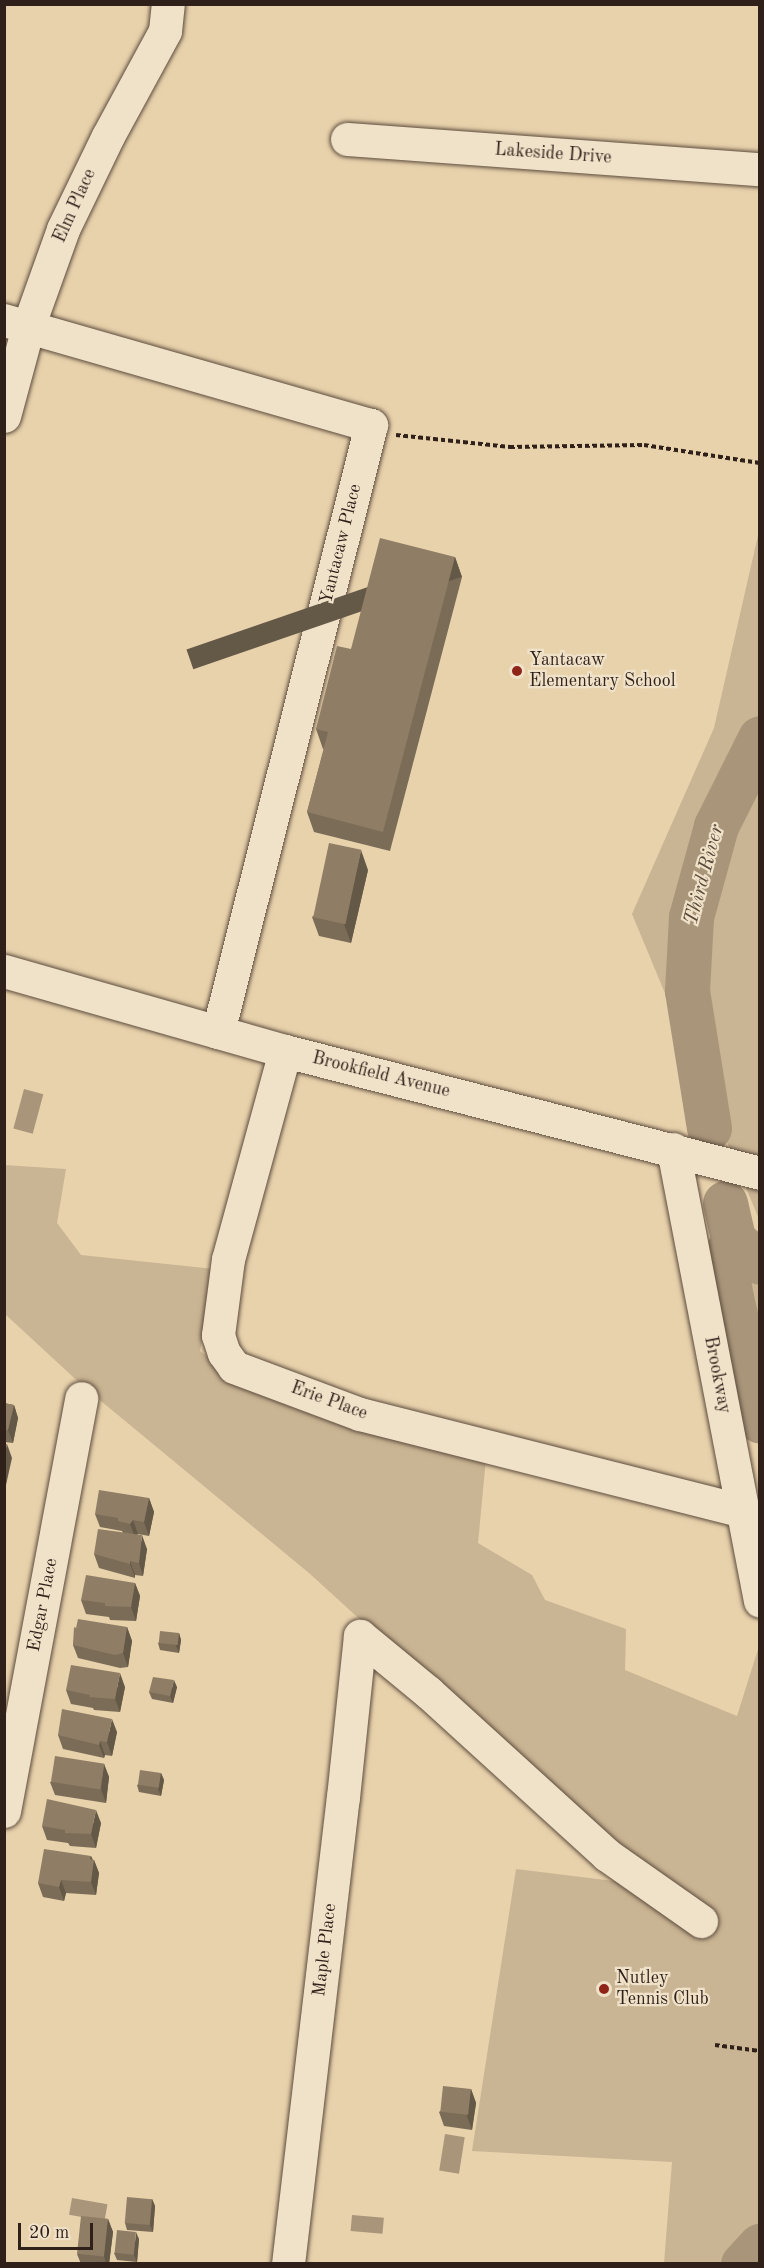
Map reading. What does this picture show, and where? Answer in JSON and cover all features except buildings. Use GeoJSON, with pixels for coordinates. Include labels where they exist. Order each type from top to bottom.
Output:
{"type":"FeatureCollection","features":[{"type":"Feature","properties":{"kind":"street","name":"Elm Place"},"geometry":{"type":"LineString","coordinates":[[4,416],[16,323],[108,136],[165,31],[168,4]]}},
{"type":"Feature","properties":{"kind":"street","name":"Lakeside Drive"},"geometry":{"type":"LineString","coordinates":[[347,139],[759,169]]}},
{"type":"Feature","properties":{"kind":"street"},"geometry":{"type":"LineString","coordinates":[[16,323],[371,425],[369,431]]}},
{"type":"Feature","properties":{"kind":"street","name":"Yantacaw Place"},"geometry":{"type":"LineString","coordinates":[[218,1032],[369,431]]}},
{"type":"Feature","properties":{"kind":"street","name":"Brookfield Avenue"},"geometry":{"type":"LineString","coordinates":[[4,971],[285,1051],[673,1149],[759,1173]]}},
{"type":"Feature","properties":{"kind":"street","name":"Erie Place"},"geometry":{"type":"LineString","coordinates":[[285,1051],[228,1259],[218,1335],[224,1353],[234,1367],[360,1414],[743,1511]]}},
{"type":"Feature","properties":{"kind":"street","name":"Brookway"},"geometry":{"type":"LineString","coordinates":[[673,1149],[759,1600]]}},
{"type":"Feature","properties":{"kind":"street","name":"Edgar Place"},"geometry":{"type":"LineString","coordinates":[[4,1811],[81,1398]]}},
{"type":"Feature","properties":{"kind":"street","name":"Maple Place"},"geometry":{"type":"LineString","coordinates":[[288,2264],[360,1636],[428,1692],[607,1855],[701,1921]]}},
{"type":"Feature","properties":{"kind":"path"},"geometry":{"type":"LineString","coordinates":[[369,431],[510,447],[644,445],[759,463]]}},
{"type":"Feature","properties":{"kind":"path"},"geometry":{"type":"LineString","coordinates":[[715,2045],[759,2052]]}},
{"type":"Feature","properties":{"kind":"shaded area"},"geometry":{"type":"Polygon","coordinates":[[[759,531],[759,1219],[632,914],[714,728],[759,531]]]}},
{"type":"Feature","properties":{"kind":"shaded area"},"geometry":{"type":"Polygon","coordinates":[[[24,1089],[43,1094],[33,1134],[13,1129],[24,1089]]]}},
{"type":"Feature","properties":{"kind":"shaded area"},"geometry":{"type":"Polygon","coordinates":[[[4,1165],[66,1169],[57,1223],[81,1255],[214,1269],[200,1351],[237,1380],[486,1459],[478,1543],[532,1575],[545,1600],[626,1629],[625,1670],[737,1716],[759,1646],[759,2263],[664,2263],[672,2162],[472,2151],[516,1869],[646,1885],[512,1758],[309,1573],[84,1387],[5,1314],[4,1165]]]}},
{"type":"Feature","properties":{"kind":"shaded area"},"geometry":{"type":"Polygon","coordinates":[[[760,1242],[759,1406],[733,1298],[727,1261],[729,1253],[760,1242]]]}},
{"type":"Feature","properties":{"kind":"shaded area"},"geometry":{"type":"Polygon","coordinates":[[[445,2134],[465,2137],[459,2174],[439,2171],[445,2134]]]}},
{"type":"Feature","properties":{"kind":"shaded area"},"geometry":{"type":"Polygon","coordinates":[[[72,2198],[107,2204],[105,2221],[69,2215],[72,2198]]]}},
{"type":"Feature","properties":{"kind":"shaded area"},"geometry":{"type":"Polygon","coordinates":[[[352,2215],[384,2218],[382,2234],[351,2231],[352,2215]]]}},
{"type":"Feature","properties":{"kind":"waterway","name":"Third River"},"geometry":{"type":"LineString","coordinates":[[709,1128],[687,991],[691,917],[716,826],[760,738]]}},
{"type":"Feature","properties":{"kind":"waterway","name":"Third River"},"geometry":{"type":"LineString","coordinates":[[725,1203],[734,1241],[760,1262]]}},
{"type":"Feature","properties":{"kind":"waterway","name":"Third River"},"geometry":{"type":"LineString","coordinates":[[734,1241],[724,1257],[731,1298],[760,1421]]}},
{"type":"Feature","properties":{"kind":"waterway","name":"Third River"},"geometry":{"type":"LineString","coordinates":[[743,2264],[760,2246]]}},
{"type":"Feature","properties":{"kind":"place","name":"Yantacaw Elementary School"},"geometry":{"type":"Point","coordinates":[517,671]}},
{"type":"Feature","properties":{"kind":"place","name":"Nutley Tennis Club"},"geometry":{"type":"Point","coordinates":[604,1989]}}]}
